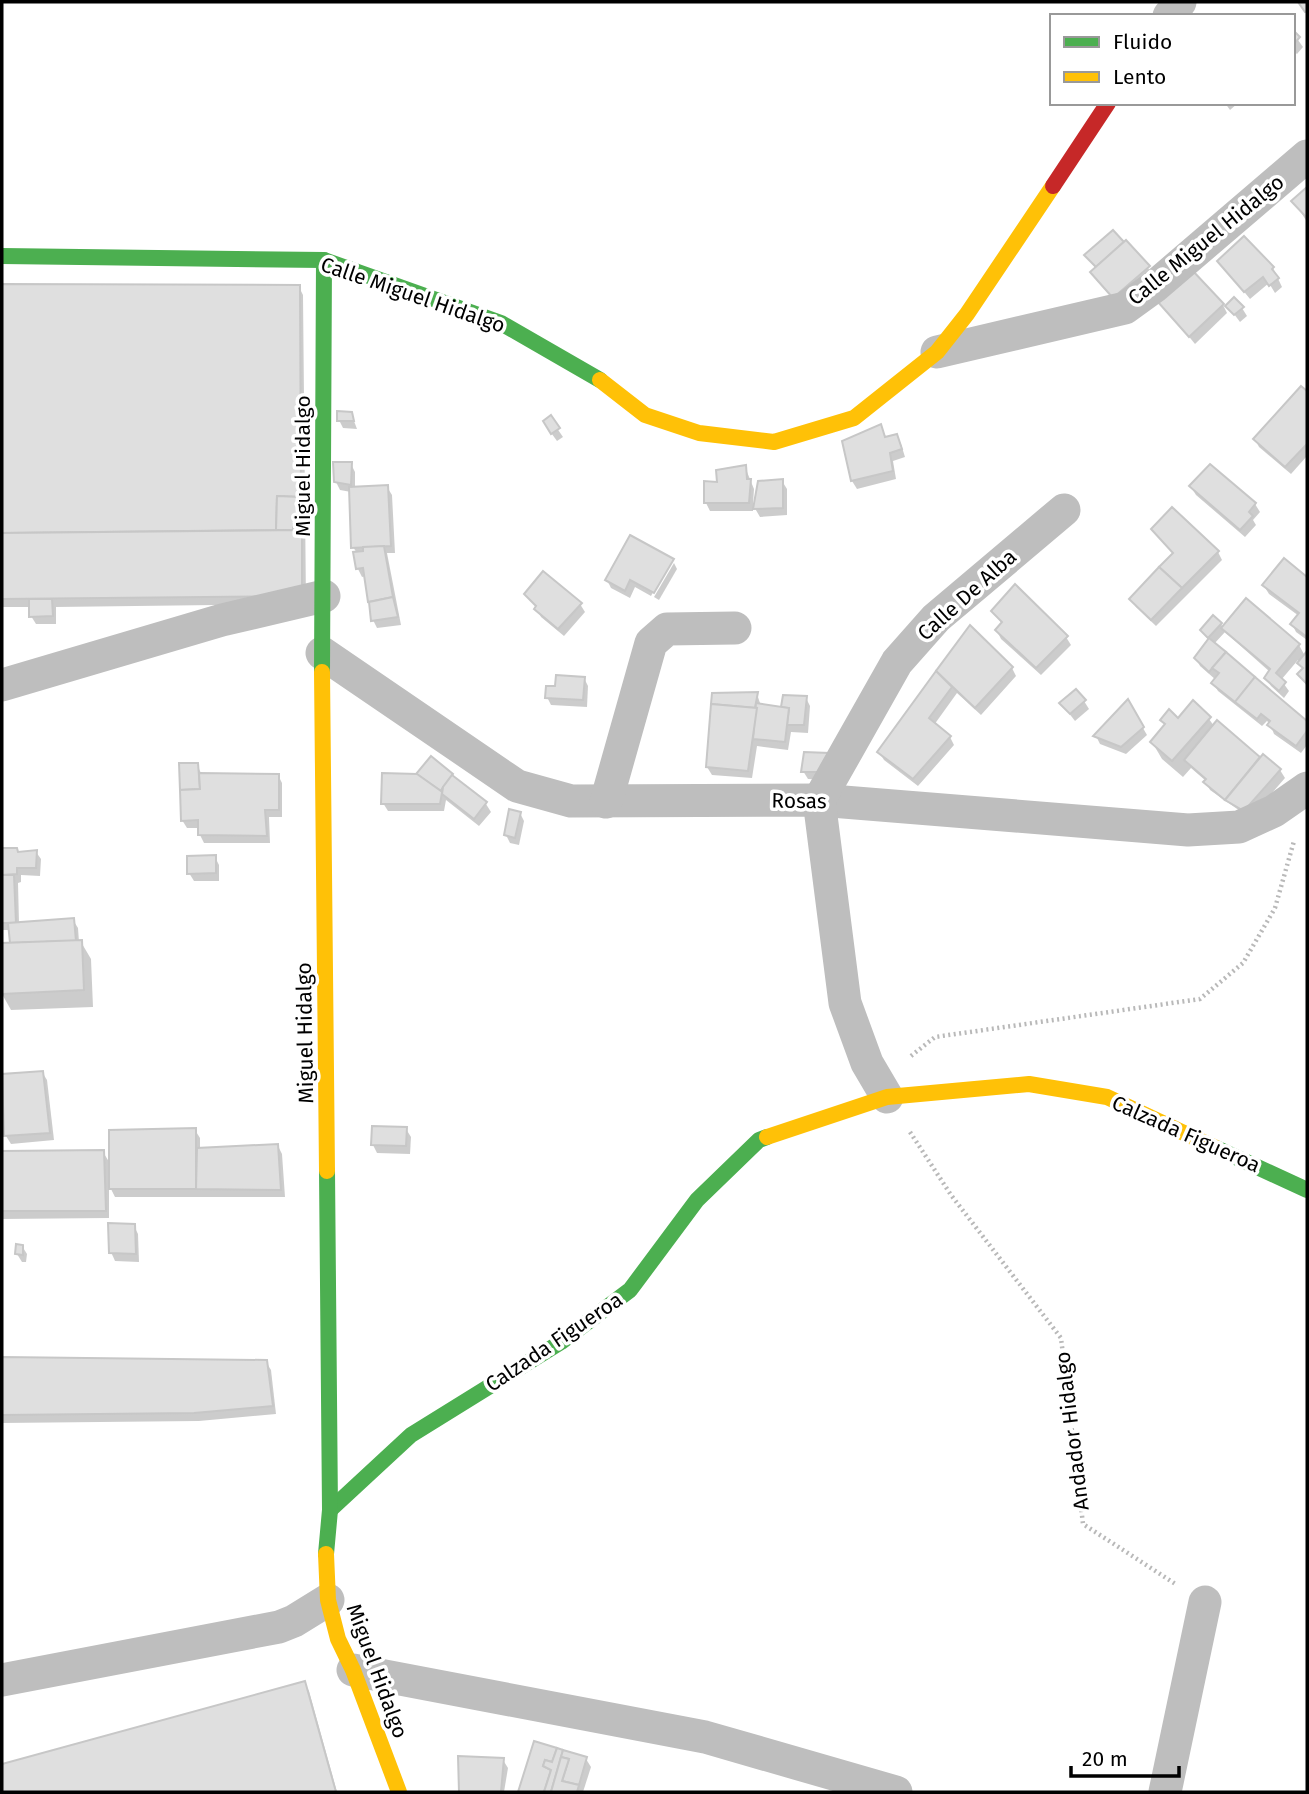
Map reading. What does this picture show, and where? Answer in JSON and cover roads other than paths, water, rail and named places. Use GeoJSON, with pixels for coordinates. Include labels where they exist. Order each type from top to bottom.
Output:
{"type":"FeatureCollection","features":[{"type":"Feature","properties":{"kind":"street","name":"Calle Miguel Hidalgo"},"geometry":{"type":"LineString","coordinates":[[2,256],[324,260],[501,323],[597,377],[645,415],[699,433],[774,442],[854,418],[937,352],[967,314],[1107,105]]}},
{"type":"Feature","properties":{"kind":"street","name":"Calle Miguel Hidalgo"},"geometry":{"type":"LineString","coordinates":[[937,352],[1125,308],[1154,287],[1307,156]]}},
{"type":"Feature","properties":{"kind":"street","name":"Miguel Hidalgo"},"geometry":{"type":"LineString","coordinates":[[324,260],[322,653],[330,1510],[326,1551],[328,1600],[338,1639],[354,1670],[399,1792]]}},
{"type":"Feature","properties":{"kind":"street","name":"Calle De Alba"},"geometry":{"type":"LineString","coordinates":[[818,800],[897,662],[936,618],[1064,510]]}},
{"type":"Feature","properties":{"kind":"street"},"geometry":{"type":"LineString","coordinates":[[2,685],[222,620],[324,596]]}},
{"type":"Feature","properties":{"kind":"street"},"geometry":{"type":"LineString","coordinates":[[606,803],[651,643],[667,629],[736,628]]}},
{"type":"Feature","properties":{"kind":"street","name":"Rosas"},"geometry":{"type":"LineString","coordinates":[[322,653],[517,786],[571,801],[606,803],[818,800],[1188,830],[1239,827],[1273,811],[1306,789]]}},
{"type":"Feature","properties":{"kind":"street"},"geometry":{"type":"LineString","coordinates":[[818,800],[845,1003],[867,1063],[887,1097]]}},
{"type":"Feature","properties":{"kind":"street","name":"Calzada Figueroa"},"geometry":{"type":"LineString","coordinates":[[330,1510],[411,1435],[561,1342],[630,1290],[697,1200],[759,1140],[887,1097],[1029,1084],[1107,1097],[1307,1190]]}},
{"type":"Feature","properties":{"kind":"street"},"geometry":{"type":"LineString","coordinates":[[2,1680],[279,1627],[295,1621],[328,1600]]}},
{"type":"Feature","properties":{"kind":"street"},"geometry":{"type":"LineString","coordinates":[[1165,1792],[1205,1602]]}},
{"type":"Feature","properties":{"kind":"street"},"geometry":{"type":"LineString","coordinates":[[354,1670],[705,1737],[896,1792]]}}]}
